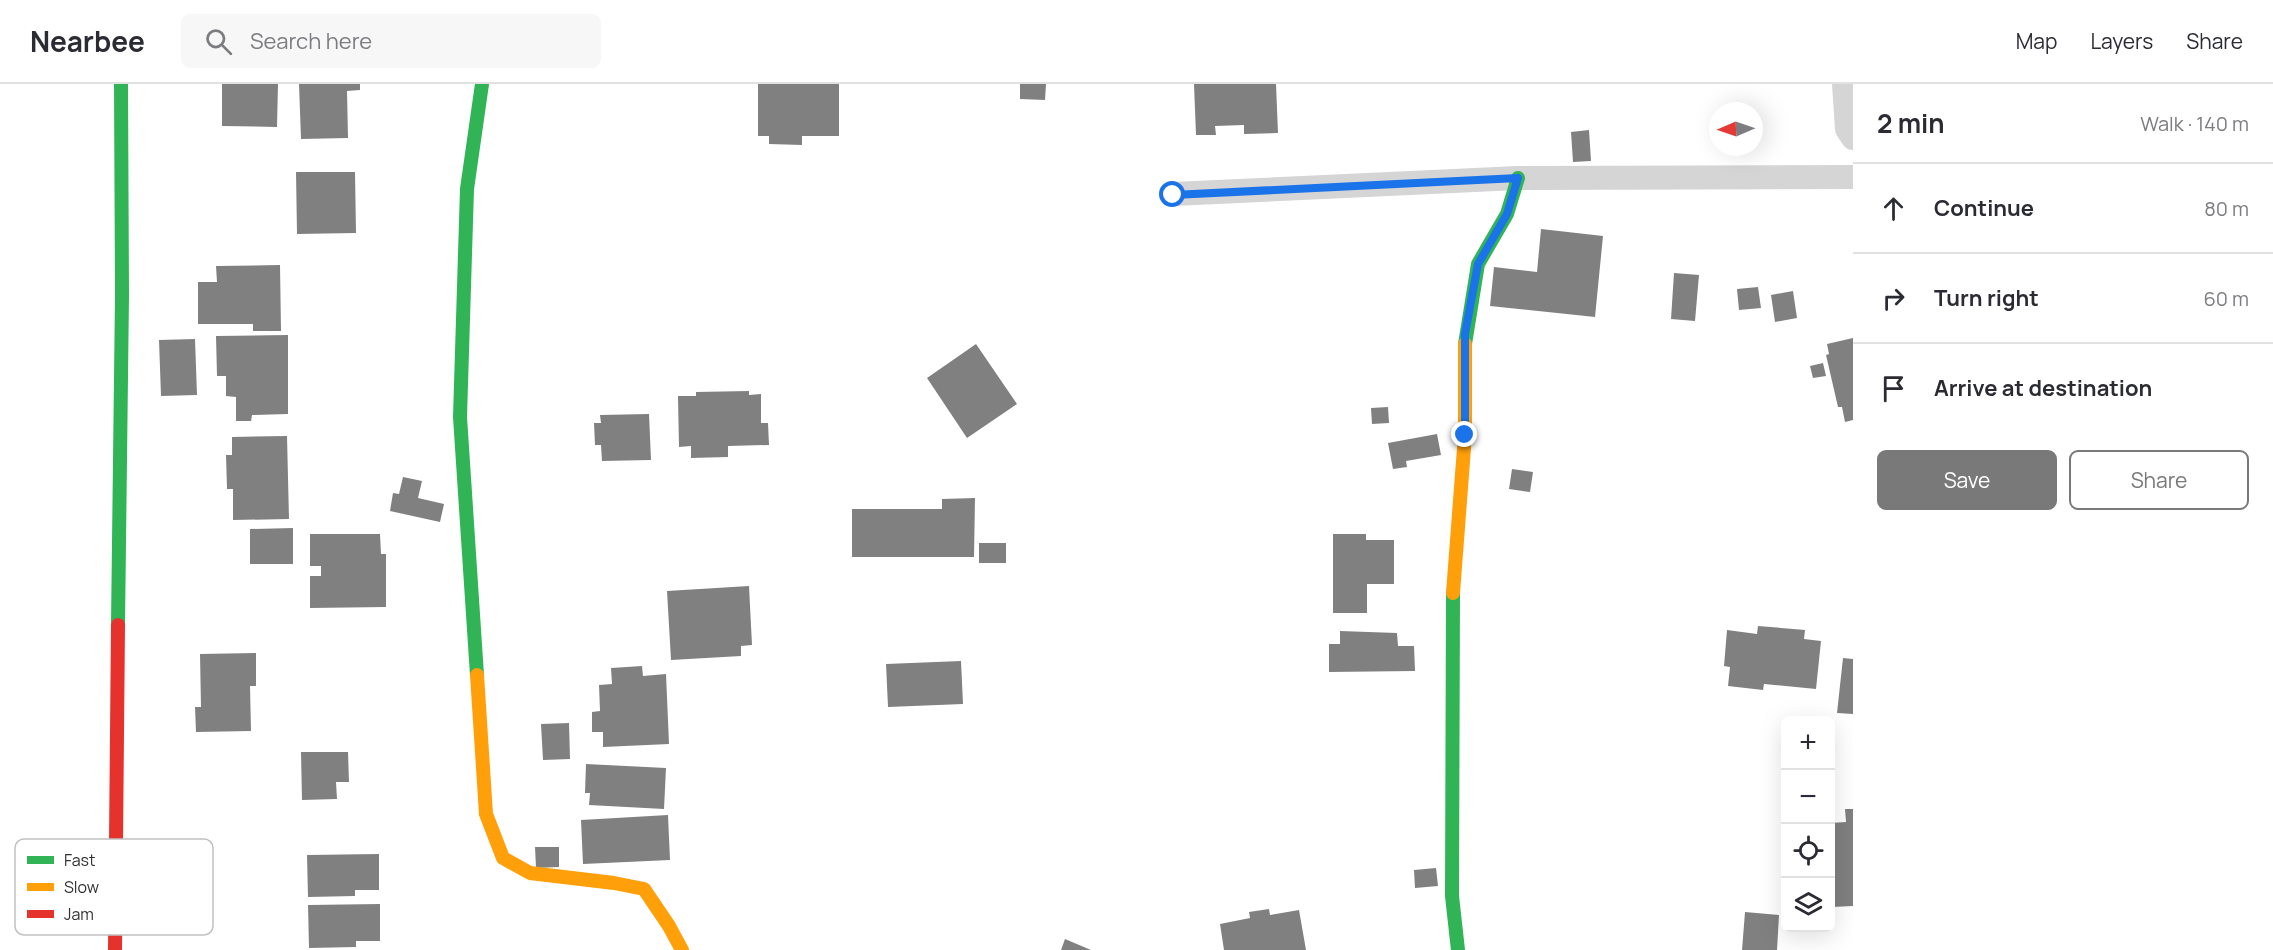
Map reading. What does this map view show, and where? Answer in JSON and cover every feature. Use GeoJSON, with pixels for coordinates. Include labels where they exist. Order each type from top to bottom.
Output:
{"type":"FeatureCollection","features":[{"type":"Feature","properties":{"kind":"street"},"geometry":{"type":"LineString","coordinates":[[116,839],[122,295],[121,84]]}},
{"type":"Feature","properties":{"kind":"street"},"geometry":{"type":"LineString","coordinates":[[482,84],[467,189],[460,417],[486,814],[503,858],[530,873],[644,889],[682,950]]}},
{"type":"Feature","properties":{"kind":"street"},"geometry":{"type":"LineString","coordinates":[[1844,84],[1847,129],[1853,138]]}},
{"type":"Feature","properties":{"kind":"street"},"geometry":{"type":"LineString","coordinates":[[1173,195],[1518,178],[1853,177]]}},
{"type":"Feature","properties":{"kind":"street"},"geometry":{"type":"LineString","coordinates":[[1458,950],[1452,896],[1453,573],[1465,435],[1465,334],[1478,264],[1507,214],[1518,178]]}},
{"type":"Feature","properties":{"kind":"street"},"geometry":{"type":"LineString","coordinates":[[115,935],[115,950]]}},
{"type":"Feature","properties":{"kind":"building"},"geometry":{"type":"Polygon","coordinates":[[[222,84],[278,84],[277,127],[222,126],[222,84]]]}},
{"type":"Feature","properties":{"kind":"building"},"geometry":{"type":"Polygon","coordinates":[[[299,84],[360,84],[360,90],[347,91],[348,138],[301,139],[299,84]]]}},
{"type":"Feature","properties":{"kind":"building"},"geometry":{"type":"Polygon","coordinates":[[[758,84],[839,84],[839,136],[802,136],[802,145],[769,144],[769,136],[758,136],[758,84]]]}},
{"type":"Feature","properties":{"kind":"building"},"geometry":{"type":"Polygon","coordinates":[[[1020,84],[1046,84],[1045,100],[1020,99],[1020,84]]]}},
{"type":"Feature","properties":{"kind":"building"},"geometry":{"type":"Polygon","coordinates":[[[1194,84],[1276,84],[1278,133],[1244,134],[1244,125],[1215,126],[1216,135],[1196,135],[1194,84]]]}},
{"type":"Feature","properties":{"kind":"building"},"geometry":{"type":"Polygon","coordinates":[[[1589,130],[1591,161],[1573,162],[1571,132],[1589,130]]]}},
{"type":"Feature","properties":{"kind":"building"},"geometry":{"type":"Polygon","coordinates":[[[296,172],[355,172],[356,233],[297,234],[296,172]]]}},
{"type":"Feature","properties":{"kind":"building"},"geometry":{"type":"Polygon","coordinates":[[[1541,229],[1603,236],[1595,317],[1490,306],[1494,267],[1537,272],[1541,229]]]}},
{"type":"Feature","properties":{"kind":"building"},"geometry":{"type":"Polygon","coordinates":[[[280,265],[281,331],[253,331],[253,324],[198,324],[198,282],[217,282],[216,266],[280,265]]]}},
{"type":"Feature","properties":{"kind":"building"},"geometry":{"type":"Polygon","coordinates":[[[1674,273],[1699,275],[1695,321],[1671,319],[1674,273]]]}},
{"type":"Feature","properties":{"kind":"building"},"geometry":{"type":"Polygon","coordinates":[[[1758,287],[1761,308],[1739,310],[1737,289],[1758,287]]]}},
{"type":"Feature","properties":{"kind":"building"},"geometry":{"type":"Polygon","coordinates":[[[1793,291],[1797,318],[1775,322],[1771,295],[1793,291]]]}},
{"type":"Feature","properties":{"kind":"building"},"geometry":{"type":"Polygon","coordinates":[[[288,335],[288,414],[252,415],[251,421],[236,421],[236,397],[226,396],[226,376],[217,376],[216,336],[288,335]]]}},
{"type":"Feature","properties":{"kind":"building"},"geometry":{"type":"Polygon","coordinates":[[[1853,338],[1853,420],[1845,422],[1842,407],[1838,407],[1826,355],[1829,354],[1827,344],[1853,338]]]}},
{"type":"Feature","properties":{"kind":"building"},"geometry":{"type":"Polygon","coordinates":[[[195,339],[197,395],[161,396],[159,340],[195,339]]]}},
{"type":"Feature","properties":{"kind":"building"},"geometry":{"type":"Polygon","coordinates":[[[976,344],[1017,404],[967,438],[927,378],[976,344]]]}},
{"type":"Feature","properties":{"kind":"building"},"geometry":{"type":"Polygon","coordinates":[[[1823,363],[1826,376],[1813,378],[1810,366],[1823,363]]]}},
{"type":"Feature","properties":{"kind":"building"},"geometry":{"type":"Polygon","coordinates":[[[749,391],[749,395],[761,394],[761,423],[768,423],[769,445],[728,446],[728,457],[691,458],[691,446],[679,447],[678,396],[696,396],[696,392],[749,391]]]}},
{"type":"Feature","properties":{"kind":"building"},"geometry":{"type":"Polygon","coordinates":[[[1388,407],[1389,423],[1372,424],[1371,408],[1388,407]]]}},
{"type":"Feature","properties":{"kind":"building"},"geometry":{"type":"Polygon","coordinates":[[[649,414],[651,460],[602,461],[601,445],[595,445],[594,423],[601,423],[600,415],[649,414]]]}},
{"type":"Feature","properties":{"kind":"building"},"geometry":{"type":"Polygon","coordinates":[[[1437,434],[1441,455],[1406,461],[1407,467],[1393,469],[1388,443],[1437,434]]]}},
{"type":"Feature","properties":{"kind":"building"},"geometry":{"type":"Polygon","coordinates":[[[287,436],[289,519],[233,520],[233,489],[227,489],[226,455],[232,455],[232,437],[287,436]]]}},
{"type":"Feature","properties":{"kind":"building"},"geometry":{"type":"Polygon","coordinates":[[[1512,469],[1533,472],[1530,492],[1509,489],[1512,469]]]}},
{"type":"Feature","properties":{"kind":"building"},"geometry":{"type":"Polygon","coordinates":[[[403,477],[422,481],[418,498],[444,504],[440,522],[390,511],[393,493],[399,494],[403,477]]]}},
{"type":"Feature","properties":{"kind":"building"},"geometry":{"type":"Polygon","coordinates":[[[975,498],[974,557],[852,557],[852,509],[942,509],[942,499],[975,498]]]}},
{"type":"Feature","properties":{"kind":"building"},"geometry":{"type":"Polygon","coordinates":[[[293,528],[293,564],[250,564],[250,529],[293,528]]]}},
{"type":"Feature","properties":{"kind":"building"},"geometry":{"type":"Polygon","coordinates":[[[310,534],[380,534],[381,554],[386,554],[386,607],[310,608],[310,576],[321,576],[321,566],[310,566],[310,534]]]}},
{"type":"Feature","properties":{"kind":"building"},"geometry":{"type":"Polygon","coordinates":[[[1333,534],[1366,534],[1366,540],[1394,540],[1394,584],[1367,584],[1367,613],[1333,613],[1333,534]]]}},
{"type":"Feature","properties":{"kind":"building"},"geometry":{"type":"Polygon","coordinates":[[[979,543],[1006,543],[1006,563],[979,563],[979,543]]]}},
{"type":"Feature","properties":{"kind":"building"},"geometry":{"type":"Polygon","coordinates":[[[749,586],[752,645],[741,646],[741,656],[671,660],[667,591],[749,586]]]}},
{"type":"Feature","properties":{"kind":"building"},"geometry":{"type":"Polygon","coordinates":[[[1758,626],[1805,630],[1804,639],[1821,641],[1816,689],[1764,684],[1763,690],[1728,686],[1730,667],[1724,666],[1727,630],[1757,634],[1758,626]]]}},
{"type":"Feature","properties":{"kind":"building"},"geometry":{"type":"Polygon","coordinates":[[[1340,631],[1397,633],[1398,646],[1414,646],[1415,671],[1329,672],[1329,644],[1340,644],[1340,631]]]}},
{"type":"Feature","properties":{"kind":"building"},"geometry":{"type":"Polygon","coordinates":[[[256,653],[256,686],[250,686],[251,731],[196,732],[195,707],[201,707],[200,654],[256,653]]]}},
{"type":"Feature","properties":{"kind":"building"},"geometry":{"type":"Polygon","coordinates":[[[1843,658],[1853,659],[1853,714],[1837,713],[1843,658]]]}},
{"type":"Feature","properties":{"kind":"building"},"geometry":{"type":"Polygon","coordinates":[[[961,661],[963,704],[888,707],[886,664],[961,661]]]}},
{"type":"Feature","properties":{"kind":"building"},"geometry":{"type":"Polygon","coordinates":[[[642,666],[643,676],[666,674],[669,744],[603,747],[603,732],[592,732],[592,712],[600,711],[599,685],[612,684],[611,668],[642,666]]]}},
{"type":"Feature","properties":{"kind":"building"},"geometry":{"type":"Polygon","coordinates":[[[569,723],[570,759],[543,760],[541,724],[569,723]]]}},
{"type":"Feature","properties":{"kind":"building"},"geometry":{"type":"Polygon","coordinates":[[[301,752],[348,752],[349,782],[336,782],[337,799],[302,800],[301,752]]]}},
{"type":"Feature","properties":{"kind":"building"},"geometry":{"type":"Polygon","coordinates":[[[586,764],[666,768],[664,809],[589,805],[590,793],[585,793],[586,764]]]}},
{"type":"Feature","properties":{"kind":"building"},"geometry":{"type":"Polygon","coordinates":[[[1845,809],[1853,809],[1853,906],[1835,907],[1835,823],[1846,822],[1845,809]]]}},
{"type":"Feature","properties":{"kind":"building"},"geometry":{"type":"Polygon","coordinates":[[[668,815],[670,860],[583,864],[581,820],[668,815]]]}},
{"type":"Feature","properties":{"kind":"building"},"geometry":{"type":"Polygon","coordinates":[[[535,847],[559,847],[559,867],[536,868],[535,847]]]}},
{"type":"Feature","properties":{"kind":"building"},"geometry":{"type":"Polygon","coordinates":[[[379,854],[379,890],[355,890],[355,896],[308,897],[307,855],[379,854]]]}},
{"type":"Feature","properties":{"kind":"building"},"geometry":{"type":"Polygon","coordinates":[[[1436,868],[1438,886],[1415,888],[1414,870],[1436,868]]]}},
{"type":"Feature","properties":{"kind":"building"},"geometry":{"type":"Polygon","coordinates":[[[380,904],[380,941],[356,941],[356,947],[309,948],[308,905],[380,904]]]}},
{"type":"Feature","properties":{"kind":"building"},"geometry":{"type":"Polygon","coordinates":[[[1269,909],[1270,915],[1299,910],[1306,950],[1224,950],[1220,924],[1250,918],[1249,912],[1269,909]]]}},
{"type":"Feature","properties":{"kind":"building"},"geometry":{"type":"Polygon","coordinates":[[[1745,912],[1779,915],[1777,950],[1742,950],[1745,912]]]}},
{"type":"Feature","properties":{"kind":"building"},"geometry":{"type":"Polygon","coordinates":[[[1065,939],[1091,950],[1061,950],[1065,939]]]}},
{"type":"Feature","properties":{"kind":"traffic: fast"},"geometry":{"type":"LineString","coordinates":[[118,625],[122,295],[121,84]]}},
{"type":"Feature","properties":{"kind":"traffic: fast"},"geometry":{"type":"LineString","coordinates":[[477,675],[460,417],[467,189],[482,84]]}},
{"type":"Feature","properties":{"kind":"traffic: fast"},"geometry":{"type":"LineString","coordinates":[[1465,344],[1478,264],[1507,214],[1518,178]]}},
{"type":"Feature","properties":{"kind":"traffic: fast"},"geometry":{"type":"LineString","coordinates":[[1453,593],[1452,896],[1458,950]]}},
{"type":"Feature","properties":{"kind":"traffic: slow"},"geometry":{"type":"LineString","coordinates":[[1453,593],[1465,435],[1465,344]]}},
{"type":"Feature","properties":{"kind":"traffic: slow"},"geometry":{"type":"LineString","coordinates":[[477,675],[486,814],[503,858],[530,873],[644,889],[682,950]]}},
{"type":"Feature","properties":{"kind":"traffic: jam"},"geometry":{"type":"LineString","coordinates":[[116,839],[118,625]]}},
{"type":"Feature","properties":{"kind":"traffic: jam"},"geometry":{"type":"LineString","coordinates":[[115,935],[115,950]]}},
{"type":"Feature","properties":{"kind":"route"},"geometry":{"type":"LineString","coordinates":[[1173,195],[1518,178],[1507,214],[1478,264],[1465,334],[1465,435]]}}]}
